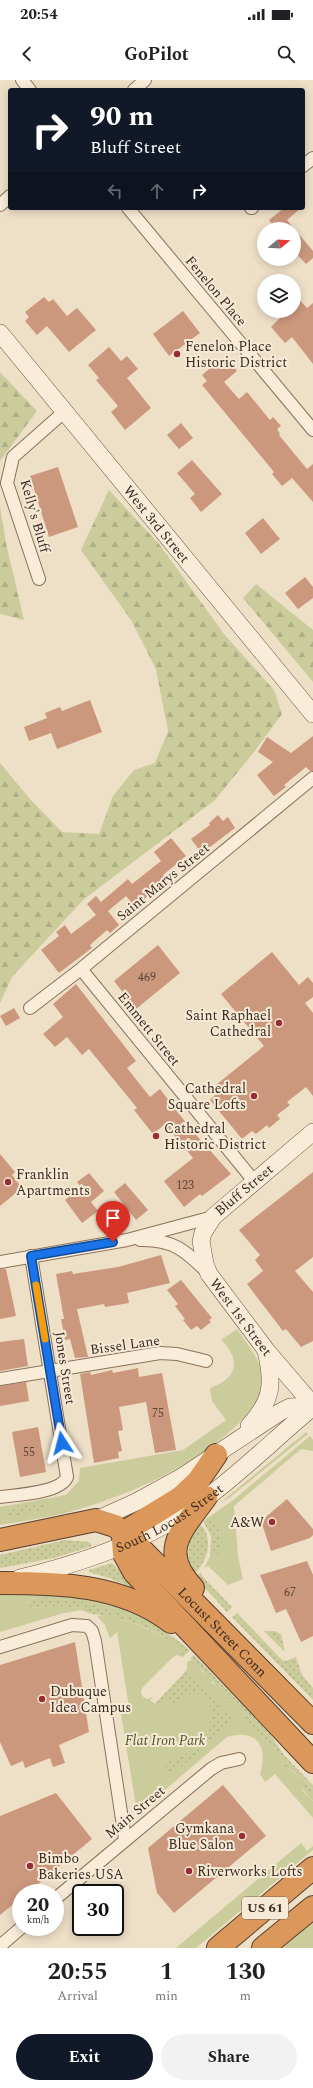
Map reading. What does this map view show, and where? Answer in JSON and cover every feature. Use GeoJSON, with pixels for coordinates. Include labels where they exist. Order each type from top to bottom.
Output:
{"type":"FeatureCollection","features":[{"type":"Feature","properties":{"kind":"highway"},"geometry":{"type":"LineString","coordinates":[[206,1650],[134,1572],[124,1554],[129,1530],[181,1496],[198,1481],[216,1454]]}},
{"type":"Feature","properties":{"kind":"highway"},"geometry":{"type":"LineString","coordinates":[[206,1497],[179,1533],[174,1548],[176,1562],[183,1577],[233,1633],[249,1659]]}},
{"type":"Feature","properties":{"kind":"highway","name":"South Locust Street"},"geometry":{"type":"LineString","coordinates":[[0,1540],[96,1520]]}},
{"type":"Feature","properties":{"kind":"highway","name":"Locust Street Conn"},"geometry":{"type":"LineString","coordinates":[[96,1520],[115,1526],[127,1540],[313,1723]]}},
{"type":"Feature","properties":{"kind":"highway"},"geometry":{"type":"LineString","coordinates":[[0,1582],[51,1582],[78,1585],[107,1591],[137,1603],[166,1618],[206,1650]]}},
{"type":"Feature","properties":{"kind":"highway","name":"Locust Street Conn"},"geometry":{"type":"LineString","coordinates":[[206,1650],[313,1762]]}},
{"type":"Feature","properties":{"kind":"highway","name":"US 61"},"geometry":{"type":"LineString","coordinates":[[218,1948],[313,1868]]}},
{"type":"Feature","properties":{"kind":"highway","name":"US 61"},"geometry":{"type":"LineString","coordinates":[[263,1948],[313,1907]]}},
{"type":"Feature","properties":{"kind":"main road","name":"West 3rd Street"},"geometry":{"type":"LineString","coordinates":[[0,333],[313,714]]}},
{"type":"Feature","properties":{"kind":"main road","name":"Bluff Street"},"geometry":{"type":"LineString","coordinates":[[213,1217],[313,1132]]}},
{"type":"Feature","properties":{"kind":"main road","name":"West 1st Street"},"geometry":{"type":"LineString","coordinates":[[213,1217],[203,1233],[202,1241],[205,1264],[209,1274],[266,1350],[313,1406]]}},
{"type":"Feature","properties":{"kind":"main road"},"geometry":{"type":"LineString","coordinates":[[234,1442],[262,1412],[267,1404],[270,1380],[266,1350]]}},
{"type":"Feature","properties":{"kind":"main road","name":"South Locust Street"},"geometry":{"type":"LineString","coordinates":[[96,1520],[180,1478],[290,1407],[313,1406]]}},
{"type":"Feature","properties":{"kind":"main road","name":"South Locust Street"},"geometry":{"type":"LineString","coordinates":[[0,1582],[73,1564],[166,1524],[206,1497],[313,1406]]}},
{"type":"Feature","properties":{"kind":"street"},"geometry":{"type":"LineString","coordinates":[[22,80],[28,88]]}},
{"type":"Feature","properties":{"kind":"street"},"geometry":{"type":"LineString","coordinates":[[136,88],[146,80]]}},
{"type":"Feature","properties":{"kind":"street"},"geometry":{"type":"LineString","coordinates":[[305,164],[313,158]]}},
{"type":"Feature","properties":{"kind":"street"},"geometry":{"type":"LineString","coordinates":[[0,205],[8,198]]}},
{"type":"Feature","properties":{"kind":"street","name":"Fenelon Place"},"geometry":{"type":"LineString","coordinates":[[130,210],[313,430]]}},
{"type":"Feature","properties":{"kind":"street","name":"Kelly's Bluff"},"geometry":{"type":"LineString","coordinates":[[38,579],[7,483],[14,457],[64,412]]}},
{"type":"Feature","properties":{"kind":"street","name":"Saint Marys Street"},"geometry":{"type":"LineString","coordinates":[[30,1008],[81,969],[313,778]]}},
{"type":"Feature","properties":{"kind":"street","name":"Emmett Street"},"geometry":{"type":"LineString","coordinates":[[81,969],[254,1181]]}},
{"type":"Feature","properties":{"kind":"street","name":"Bluff Street"},"geometry":{"type":"LineString","coordinates":[[0,1262],[127,1240],[213,1217]]}},
{"type":"Feature","properties":{"kind":"street"},"geometry":{"type":"LineString","coordinates":[[127,1240],[164,1241],[176,1245],[189,1254],[209,1274]]}},
{"type":"Feature","properties":{"kind":"street","name":"Jones Street"},"geometry":{"type":"LineString","coordinates":[[0,1497],[52,1489],[62,1484],[66,1480],[31,1256]]}},
{"type":"Feature","properties":{"kind":"street","name":"Bissel Lane"},"geometry":{"type":"LineString","coordinates":[[0,1380],[160,1353],[177,1354],[206,1361]]}},
{"type":"Feature","properties":{"kind":"street"},"geometry":{"type":"LineString","coordinates":[[0,1647],[72,1625],[87,1626],[92,1631],[95,1641],[126,1839]]}},
{"type":"Feature","properties":{"kind":"street","name":"Main Street"},"geometry":{"type":"LineString","coordinates":[[64,1891],[211,1769],[221,1763],[239,1759]]}},
{"type":"Feature","properties":{"kind":"street"},"geometry":{"type":"LineString","coordinates":[[0,1946],[12,1936]]}},
{"type":"Feature","properties":{"kind":"green space"},"geometry":{"type":"Polygon","coordinates":[[[0,372],[37,411],[0,461],[0,372]]]}},
{"type":"Feature","properties":{"kind":"green space"},"geometry":{"type":"Polygon","coordinates":[[[109,490],[159,544],[224,634],[274,690],[282,714],[254,752],[215,800],[83,900],[12,977],[0,1003],[0,763],[30,799],[62,832],[99,834],[113,796],[134,770],[155,763],[168,731],[156,669],[131,620],[81,550],[109,490]]]}},
{"type":"Feature","properties":{"kind":"green space"},"geometry":{"type":"Polygon","coordinates":[[[0,507],[6,543],[24,620],[0,614],[0,507]]]}},
{"type":"Feature","properties":{"kind":"green space"},"geometry":{"type":"Polygon","coordinates":[[[256,584],[313,630],[313,682],[243,598],[256,584]]]}},
{"type":"Feature","properties":{"kind":"green space"},"geometry":{"type":"Polygon","coordinates":[[[237,1329],[256,1357],[262,1372],[263,1389],[259,1400],[252,1410],[217,1442],[177,1469],[133,1490],[66,1513],[0,1525],[0,1507],[66,1495],[79,1481],[80,1468],[183,1450],[226,1420],[212,1401],[210,1388],[226,1380],[234,1368],[232,1355],[228,1347],[221,1340],[237,1329]]]}},
{"type":"Feature","properties":{"kind":"green space"},"geometry":{"type":"Polygon","coordinates":[[[306,1432],[308,1434],[229,1498],[220,1503],[306,1432]]]}},
{"type":"Feature","properties":{"kind":"green space"},"geometry":{"type":"Polygon","coordinates":[[[310,1436],[313,1440],[313,1451],[301,1449],[234,1506],[238,1556],[243,1579],[228,1585],[208,1566],[204,1568],[210,1556],[217,1556],[220,1533],[212,1515],[232,1501],[310,1436]]]}},
{"type":"Feature","properties":{"kind":"green space"},"geometry":{"type":"Polygon","coordinates":[[[45,1501],[42,1511],[6,1518],[5,1512],[10,1508],[45,1501]]]}},
{"type":"Feature","properties":{"kind":"green space"},"geometry":{"type":"Polygon","coordinates":[[[212,1515],[217,1524],[221,1541],[220,1552],[217,1556],[210,1556],[211,1536],[203,1521],[212,1515]]]}},
{"type":"Feature","properties":{"kind":"green space"},"geometry":{"type":"Polygon","coordinates":[[[200,1524],[205,1530],[207,1536],[208,1550],[203,1564],[194,1575],[189,1561],[189,1548],[192,1536],[200,1524]]]}},
{"type":"Feature","properties":{"kind":"green space"},"geometry":{"type":"Polygon","coordinates":[[[65,1540],[89,1542],[92,1546],[54,1558],[0,1568],[0,1555],[65,1540]]]}},
{"type":"Feature","properties":{"kind":"green space"},"geometry":{"type":"Polygon","coordinates":[[[112,1563],[137,1588],[135,1589],[109,1578],[89,1572],[89,1570],[112,1563]]]}},
{"type":"Feature","properties":{"kind":"green space"},"geometry":{"type":"Polygon","coordinates":[[[201,1572],[202,1576],[232,1607],[227,1612],[196,1578],[201,1572]]]}},
{"type":"Feature","properties":{"kind":"green space"},"geometry":{"type":"Polygon","coordinates":[[[47,1591],[113,1604],[145,1619],[143,1623],[115,1611],[73,1601],[58,1599],[28,1599],[30,1608],[57,1606],[80,1608],[82,1610],[64,1613],[0,1632],[0,1595],[47,1591]]]}},
{"type":"Feature","properties":{"kind":"green space"},"geometry":{"type":"Polygon","coordinates":[[[47,1598],[84,1602],[120,1612],[143,1622],[145,1619],[190,1650],[183,1657],[178,1649],[161,1635],[128,1621],[89,1613],[80,1608],[57,1606],[30,1608],[28,1599],[47,1598]]]}},
{"type":"Feature","properties":{"kind":"green space"},"geometry":{"type":"Polygon","coordinates":[[[237,1613],[282,1660],[286,1661],[296,1657],[302,1675],[313,1688],[313,1700],[232,1617],[237,1613]]]}},
{"type":"Feature","properties":{"kind":"green space","name":"Flat Iron Park"},"geometry":{"type":"Polygon","coordinates":[[[106,1615],[138,1625],[160,1635],[170,1642],[183,1657],[177,1655],[173,1657],[143,1687],[141,1691],[142,1696],[147,1699],[153,1697],[150,1700],[155,1704],[187,1670],[187,1662],[193,1659],[207,1677],[224,1693],[224,1696],[230,1702],[233,1702],[237,1709],[245,1715],[244,1717],[272,1746],[274,1746],[283,1762],[282,1764],[288,1770],[289,1769],[305,1781],[302,1790],[313,1801],[313,1818],[275,1774],[265,1782],[260,1774],[263,1755],[261,1748],[253,1737],[246,1735],[227,1737],[146,1806],[136,1806],[121,1714],[129,1707],[117,1632],[110,1638],[105,1625],[97,1616],[106,1615]]]}},
{"type":"Feature","properties":{"kind":"green space"},"geometry":{"type":"Polygon","coordinates":[[[264,1631],[275,1631],[281,1634],[285,1652],[264,1631]]]}},
{"type":"Feature","properties":{"kind":"green space"},"geometry":{"type":"Polygon","coordinates":[[[194,1655],[270,1734],[284,1755],[307,1779],[305,1781],[290,1769],[288,1770],[282,1764],[283,1762],[274,1746],[272,1746],[244,1717],[245,1715],[237,1709],[233,1702],[230,1702],[224,1696],[224,1693],[217,1688],[213,1681],[210,1681],[204,1675],[204,1672],[197,1666],[193,1659],[190,1659],[194,1655]]]}},
{"type":"Feature","properties":{"kind":"green space"},"geometry":{"type":"Polygon","coordinates":[[[187,1670],[194,1674],[200,1686],[211,1695],[222,1711],[236,1720],[178,1769],[167,1772],[165,1769],[167,1761],[185,1755],[200,1745],[204,1740],[210,1724],[211,1707],[204,1695],[196,1693],[189,1694],[172,1706],[166,1700],[155,1704],[187,1670]]]}},
{"type":"Feature","properties":{"kind":"green space"},"geometry":{"type":"Polygon","coordinates":[[[307,1779],[313,1785],[313,1789],[305,1781],[307,1779]]]}},
{"type":"Feature","properties":{"kind":"green space"},"geometry":{"type":"Polygon","coordinates":[[[305,1781],[313,1789],[313,1801],[301,1787],[305,1781]]]}},
{"type":"Feature","properties":{"kind":"green space"},"geometry":{"type":"Polygon","coordinates":[[[301,1843],[307,1851],[313,1846],[313,1850],[196,1948],[176,1948],[301,1843]]]}},
{"type":"Feature","properties":{"kind":"green space"},"geometry":{"type":"Polygon","coordinates":[[[313,1922],[313,1948],[282,1948],[313,1922]]]}},
{"type":"Feature","properties":{"kind":"building"},"geometry":{"type":"Polygon","coordinates":[[[282,210],[299,210],[287,220],[289,222],[271,222],[269,220],[282,210]]]}},
{"type":"Feature","properties":{"kind":"building"},"geometry":{"type":"Polygon","coordinates":[[[301,237],[313,251],[313,258],[306,264],[301,259],[301,237]]]}},
{"type":"Feature","properties":{"kind":"building"},"geometry":{"type":"Polygon","coordinates":[[[44,297],[49,302],[53,299],[67,316],[77,308],[96,330],[69,352],[47,326],[37,335],[25,321],[29,317],[25,312],[44,297]]]}},
{"type":"Feature","properties":{"kind":"building"},"geometry":{"type":"Polygon","coordinates":[[[301,302],[307,308],[313,303],[313,364],[292,337],[285,343],[271,327],[280,318],[301,318],[301,302]]]}},
{"type":"Feature","properties":{"kind":"building"},"geometry":{"type":"Polygon","coordinates":[[[183,311],[200,333],[169,356],[153,334],[183,311]]]}},
{"type":"Feature","properties":{"kind":"building"},"geometry":{"type":"Polygon","coordinates":[[[109,347],[121,361],[127,356],[138,369],[127,378],[151,408],[125,430],[111,412],[118,406],[96,380],[99,378],[88,365],[109,347]]]}},
{"type":"Feature","properties":{"kind":"building"},"geometry":{"type":"Polygon","coordinates":[[[228,360],[237,371],[224,382],[239,399],[247,392],[270,420],[273,417],[281,426],[277,429],[280,434],[279,435],[307,469],[313,464],[313,502],[292,478],[282,486],[272,474],[274,472],[202,385],[207,381],[202,375],[216,363],[220,367],[228,360]]]}},
{"type":"Feature","properties":{"kind":"building"},"geometry":{"type":"Polygon","coordinates":[[[181,423],[193,438],[179,449],[167,435],[181,423]]]}},
{"type":"Feature","properties":{"kind":"building"},"geometry":{"type":"Polygon","coordinates":[[[192,460],[222,494],[201,512],[190,498],[195,494],[177,473],[192,460]]]}},
{"type":"Feature","properties":{"kind":"building"},"geometry":{"type":"Polygon","coordinates":[[[58,467],[78,527],[49,537],[30,476],[58,467]]]}},
{"type":"Feature","properties":{"kind":"building"},"geometry":{"type":"Polygon","coordinates":[[[263,518],[280,539],[261,554],[245,533],[263,518]]]}},
{"type":"Feature","properties":{"kind":"building"},"geometry":{"type":"Polygon","coordinates":[[[305,577],[313,587],[313,598],[298,609],[285,593],[305,577]]]}},
{"type":"Feature","properties":{"kind":"building"},"geometry":{"type":"Polygon","coordinates":[[[90,700],[102,732],[57,749],[51,733],[29,741],[24,727],[47,718],[45,713],[60,707],[62,711],[90,700]]]}},
{"type":"Feature","properties":{"kind":"building"},"geometry":{"type":"Polygon","coordinates":[[[313,736],[313,771],[310,771],[306,767],[284,785],[286,787],[274,796],[257,775],[273,762],[258,752],[267,737],[291,753],[313,736]]]}},
{"type":"Feature","properties":{"kind":"building"},"geometry":{"type":"Polygon","coordinates":[[[218,815],[223,821],[228,817],[235,828],[206,850],[205,848],[200,851],[191,839],[210,825],[209,823],[218,815]]]}},
{"type":"Feature","properties":{"kind":"building"},"geometry":{"type":"Polygon","coordinates":[[[171,838],[186,856],[163,875],[170,884],[154,897],[151,893],[135,907],[126,896],[108,911],[119,925],[110,933],[107,930],[90,945],[92,948],[59,973],[41,950],[59,936],[56,932],[65,925],[71,934],[96,915],[87,904],[96,896],[101,902],[128,879],[132,884],[161,861],[154,852],[171,838]]]}},
{"type":"Feature","properties":{"kind":"building"},"geometry":{"type":"Polygon","coordinates":[[[158,945],[180,973],[136,1009],[114,981],[158,945]]]}},
{"type":"Feature","properties":{"kind":"building"},"geometry":{"type":"Polygon","coordinates":[[[272,952],[299,985],[308,977],[313,983],[313,997],[305,1003],[313,1013],[313,1096],[306,1087],[287,1102],[290,1105],[277,1115],[280,1119],[269,1128],[267,1125],[256,1134],[252,1131],[242,1139],[210,1100],[220,1090],[216,1085],[264,1046],[221,994],[272,952]]]}},
{"type":"Feature","properties":{"kind":"building"},"geometry":{"type":"Polygon","coordinates":[[[76,984],[136,1061],[127,1068],[150,1097],[160,1089],[190,1128],[231,1174],[202,1196],[200,1194],[184,1207],[164,1181],[193,1158],[165,1124],[153,1134],[134,1110],[137,1108],[89,1049],[82,1055],[67,1037],[55,1047],[43,1034],[63,1017],[53,1004],[76,984]]]}},
{"type":"Feature","properties":{"kind":"building"},"geometry":{"type":"Polygon","coordinates":[[[14,1008],[20,1018],[6,1026],[0,1016],[14,1008]]]}},
{"type":"Feature","properties":{"kind":"building","name":"Franklin Apartments"},"geometry":{"type":"Polygon","coordinates":[[[0,1154],[15,1172],[12,1175],[22,1188],[0,1206],[0,1154]]]}},
{"type":"Feature","properties":{"kind":"building"},"geometry":{"type":"Polygon","coordinates":[[[313,1172],[313,1257],[295,1271],[313,1292],[313,1341],[301,1347],[286,1329],[283,1331],[247,1284],[263,1271],[255,1260],[260,1255],[239,1230],[313,1172]]]}},
{"type":"Feature","properties":{"kind":"building"},"geometry":{"type":"Polygon","coordinates":[[[89,1173],[104,1191],[91,1202],[98,1211],[82,1223],[65,1200],[81,1187],[77,1182],[89,1173]]]}},
{"type":"Feature","properties":{"kind":"building"},"geometry":{"type":"Polygon","coordinates":[[[125,1183],[148,1210],[136,1220],[114,1192],[125,1183]]]}},
{"type":"Feature","properties":{"kind":"building"},"geometry":{"type":"Polygon","coordinates":[[[161,1255],[170,1283],[127,1293],[129,1303],[105,1307],[104,1304],[77,1309],[88,1357],[75,1358],[70,1339],[65,1340],[61,1319],[64,1319],[56,1274],[72,1271],[73,1274],[118,1267],[161,1255]]]}},
{"type":"Feature","properties":{"kind":"building"},"geometry":{"type":"Polygon","coordinates":[[[0,1269],[6,1269],[16,1316],[0,1319],[0,1269]]]}},
{"type":"Feature","properties":{"kind":"building"},"geometry":{"type":"Polygon","coordinates":[[[181,1280],[212,1318],[209,1320],[211,1322],[201,1330],[197,1326],[191,1330],[175,1306],[178,1304],[167,1290],[181,1280]]]}},
{"type":"Feature","properties":{"kind":"building"},"geometry":{"type":"Polygon","coordinates":[[[24,1339],[28,1366],[0,1371],[0,1342],[24,1339]]]}},
{"type":"Feature","properties":{"kind":"building"},"geometry":{"type":"Polygon","coordinates":[[[138,1368],[139,1377],[162,1373],[176,1450],[155,1453],[146,1402],[119,1407],[123,1430],[118,1431],[122,1451],[118,1452],[119,1458],[94,1463],[80,1374],[90,1372],[91,1375],[112,1370],[113,1373],[138,1368]]]}},
{"type":"Feature","properties":{"kind":"building"},"geometry":{"type":"Polygon","coordinates":[[[26,1382],[29,1401],[0,1406],[0,1386],[26,1382]]]}},
{"type":"Feature","properties":{"kind":"building"},"geometry":{"type":"Polygon","coordinates":[[[38,1427],[46,1472],[20,1477],[12,1432],[38,1427]]]}},
{"type":"Feature","properties":{"kind":"building"},"geometry":{"type":"Polygon","coordinates":[[[287,1499],[313,1529],[313,1535],[310,1538],[271,1551],[261,1521],[287,1499]]]}},
{"type":"Feature","properties":{"kind":"building"},"geometry":{"type":"Polygon","coordinates":[[[307,1561],[313,1575],[313,1636],[301,1642],[286,1609],[276,1613],[260,1575],[307,1561]]]}},
{"type":"Feature","properties":{"kind":"building","name":"Dubuque Idea Campus"},"geometry":{"type":"Polygon","coordinates":[[[75,1642],[89,1732],[59,1745],[65,1763],[53,1767],[50,1758],[25,1768],[23,1761],[11,1766],[0,1742],[0,1665],[75,1642]]]}},
{"type":"Feature","properties":{"kind":"building","name":"Riverworks Lofts"},"geometry":{"type":"Polygon","coordinates":[[[223,1785],[266,1836],[174,1913],[157,1893],[148,1848],[223,1785]]]}},
{"type":"Feature","properties":{"kind":"building","name":"Bimbo Bakeries USA"},"geometry":{"type":"Polygon","coordinates":[[[56,1793],[92,1839],[38,1884],[12,1884],[12,1905],[0,1915],[0,1816],[56,1793]]]}},
{"type":"Feature","properties":{"kind":"slow traffic"},"geometry":{"type":"LineString","coordinates":[[36,1285],[45,1339]]}},
{"type":"Feature","properties":{"kind":"place","name":"Fenelon Place Historic District"},"geometry":{"type":"Point","coordinates":[177,354]}},
{"type":"Feature","properties":{"kind":"place","name":"Saint Raphael Cathedral"},"geometry":{"type":"Point","coordinates":[279,1023]}},
{"type":"Feature","properties":{"kind":"place","name":"Cathedral Square Lofts"},"geometry":{"type":"Point","coordinates":[254,1096]}},
{"type":"Feature","properties":{"kind":"place","name":"Cathedral Historic District"},"geometry":{"type":"Point","coordinates":[156,1136]}},
{"type":"Feature","properties":{"kind":"place","name":"Franklin Apartments"},"geometry":{"type":"Point","coordinates":[8,1182]}},
{"type":"Feature","properties":{"kind":"place","name":"A&W"},"geometry":{"type":"Point","coordinates":[272,1522]}},
{"type":"Feature","properties":{"kind":"place","name":"Dubuque Idea Campus"},"geometry":{"type":"Point","coordinates":[42,1699]}},
{"type":"Feature","properties":{"kind":"place","name":"Gymkana Blue Salon"},"geometry":{"type":"Point","coordinates":[242,1836]}},
{"type":"Feature","properties":{"kind":"place","name":"Bimbo Bakeries USA"},"geometry":{"type":"Point","coordinates":[30,1866]}},
{"type":"Feature","properties":{"kind":"place","name":"Riverworks Lofts"},"geometry":{"type":"Point","coordinates":[189,1871]}},
{"type":"Feature","properties":{"kind":"route"},"geometry":{"type":"LineString","coordinates":[[62,1443],[31,1256],[113,1242]]}}]}
